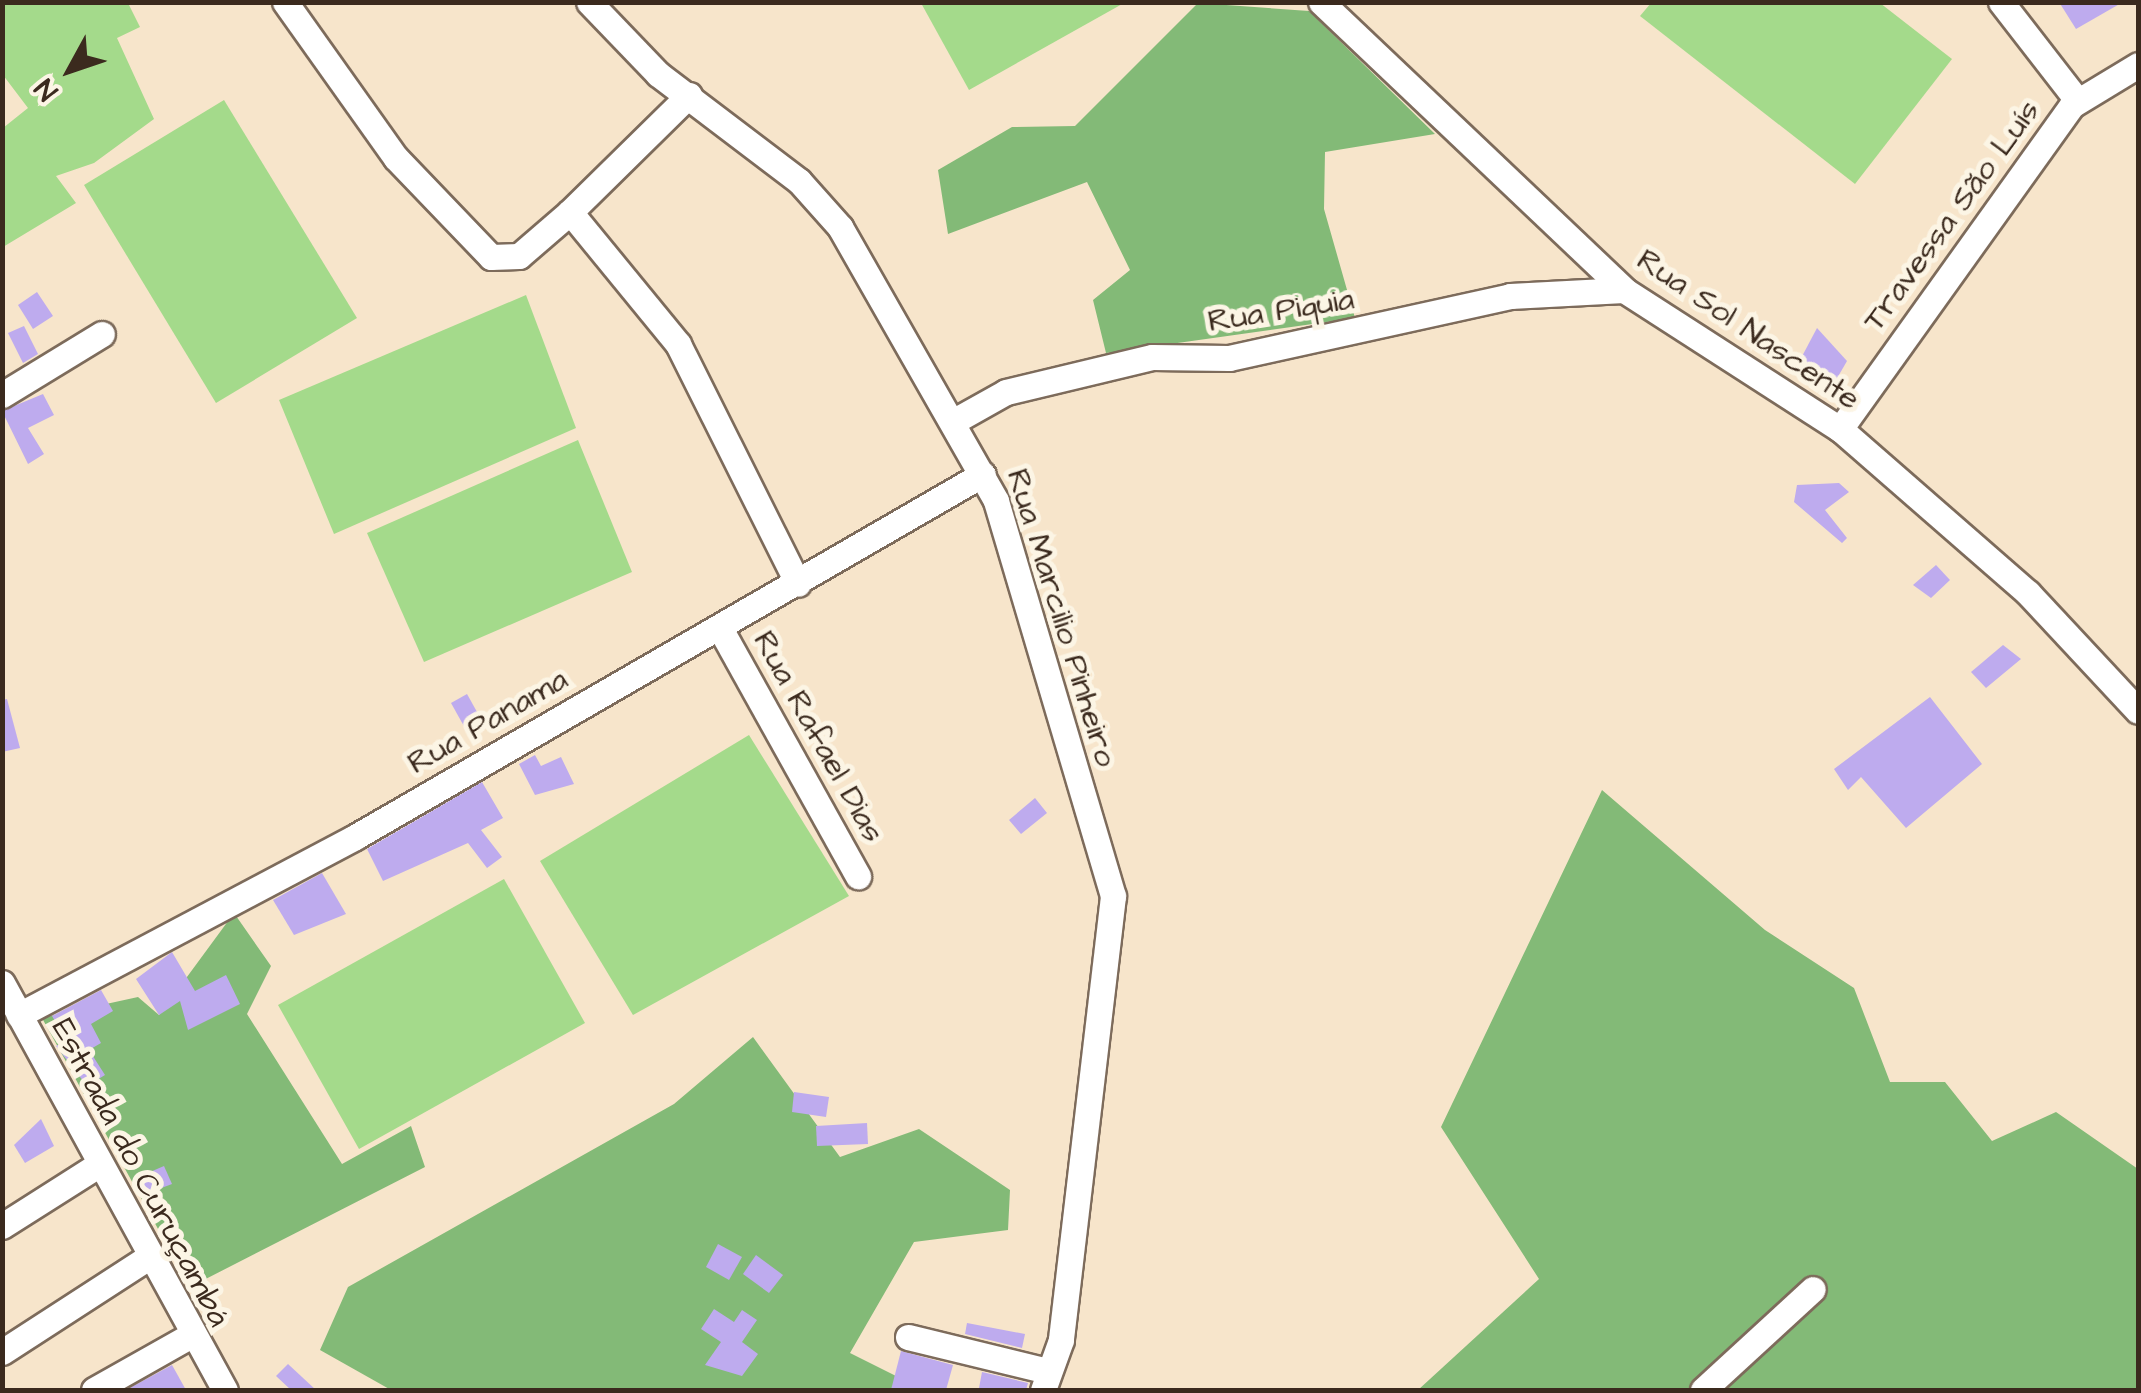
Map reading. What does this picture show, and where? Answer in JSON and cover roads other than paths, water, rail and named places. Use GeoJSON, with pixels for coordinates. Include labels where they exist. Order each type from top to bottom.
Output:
{"type":"FeatureCollection","features":[{"type":"Feature","properties":{"kind":"street"},"geometry":{"type":"LineString","coordinates":[[284,2],[396,158],[491,257],[519,256],[570,212],[689,94]]}},
{"type":"Feature","properties":{"kind":"street","name":"Rua Marcilio Pinheiro"},"geometry":{"type":"LineString","coordinates":[[589,2],[831,215],[956,420],[983,474],[1113,896],[1060,1340],[1043,1380]]}},
{"type":"Feature","properties":{"kind":"street","name":"Rua Sol Nascente"},"geometry":{"type":"LineString","coordinates":[[1322,2],[1624,290],[1840,429],[2028,593],[2138,712]]}},
{"type":"Feature","properties":{"kind":"street"},"geometry":{"type":"LineString","coordinates":[[2002,2],[2078,100]]}},
{"type":"Feature","properties":{"kind":"street","name":"Travessa São Luís"},"geometry":{"type":"LineString","coordinates":[[1840,429],[2078,100],[2138,65]]}},
{"type":"Feature","properties":{"kind":"street"},"geometry":{"type":"LineString","coordinates":[[570,212],[678,344],[798,584]]}},
{"type":"Feature","properties":{"kind":"street","name":"Rua Piquia"},"geometry":{"type":"LineString","coordinates":[[956,420],[1006,392],[1152,357],[1229,358],[1510,296],[1624,290]]}},
{"type":"Feature","properties":{"kind":"street"},"geometry":{"type":"LineString","coordinates":[[2,395],[102,334]]}},
{"type":"Feature","properties":{"kind":"street","name":"Rua Panama"},"geometry":{"type":"LineString","coordinates":[[18,1015],[722,630],[983,474]]}},
{"type":"Feature","properties":{"kind":"street","name":"Rua Rafael Dias"},"geometry":{"type":"LineString","coordinates":[[722,630],[858,876]]}},
{"type":"Feature","properties":{"kind":"street","name":"Estrada do Curuçambá"},"geometry":{"type":"LineString","coordinates":[[2,983],[188,1338],[225,1390]]}},
{"type":"Feature","properties":{"kind":"street"},"geometry":{"type":"LineString","coordinates":[[2,1226],[98,1165]]}},
{"type":"Feature","properties":{"kind":"street"},"geometry":{"type":"LineString","coordinates":[[2,1352],[146,1258]]}},
{"type":"Feature","properties":{"kind":"street"},"geometry":{"type":"LineString","coordinates":[[1703,1390],[1813,1289]]}},
{"type":"Feature","properties":{"kind":"street"},"geometry":{"type":"LineString","coordinates":[[908,1337],[1043,1380]]}},
{"type":"Feature","properties":{"kind":"street"},"geometry":{"type":"LineString","coordinates":[[94,1390],[188,1338]]}}]}
